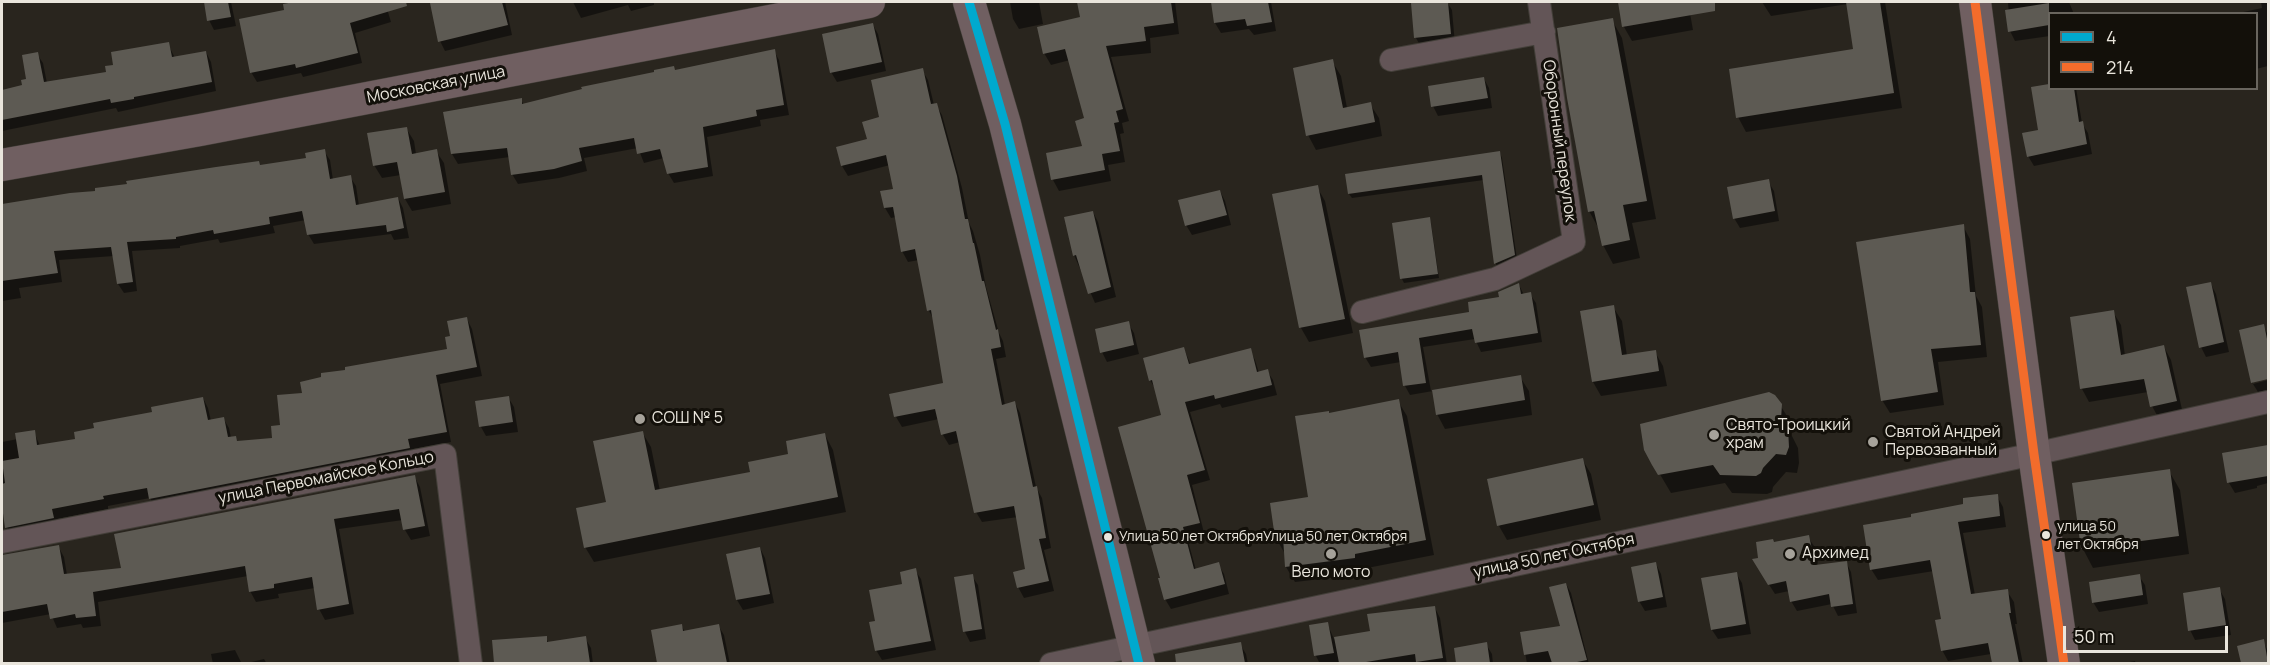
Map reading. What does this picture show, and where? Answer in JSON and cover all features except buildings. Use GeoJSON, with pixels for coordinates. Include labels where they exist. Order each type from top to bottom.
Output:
{"type":"FeatureCollection","features":[{"type":"Feature","properties":{"kind":"street","name":"Московская улица"},"geometry":{"type":"LineString","coordinates":[[2,165],[200,130],[869,2]]}},
{"type":"Feature","properties":{"kind":"street"},"geometry":{"type":"LineString","coordinates":[[969,2],[1005,124],[1137,654]]}},
{"type":"Feature","properties":{"kind":"street","name":"Оборонный переулок"},"geometry":{"type":"LineString","coordinates":[[1362,312],[1495,279],[1574,242],[1539,2]]}},
{"type":"Feature","properties":{"kind":"street"},"geometry":{"type":"LineString","coordinates":[[1975,2],[2034,454],[2064,663]]}},
{"type":"Feature","properties":{"kind":"street"},"geometry":{"type":"LineString","coordinates":[[1391,60],[1544,32]]}},
{"type":"Feature","properties":{"kind":"street","name":"улица 50 лет Октября"},"geometry":{"type":"LineString","coordinates":[[1051,663],[1137,654],[2268,402]]}},
{"type":"Feature","properties":{"kind":"street","name":"улица Первомайское Кольцо"},"geometry":{"type":"LineString","coordinates":[[2,542],[445,455],[471,663]]}},
{"type":"Feature","properties":{"kind":"transit line","name":"4"},"geometry":{"type":"LineString","coordinates":[[969,2],[1005,124],[1139,664]]}},
{"type":"Feature","properties":{"kind":"transit line","name":"214"},"geometry":{"type":"LineString","coordinates":[[1975,2],[2064,664]]}},
{"type":"Feature","properties":{"kind":"place","name":"СОШ № 5"},"geometry":{"type":"Point","coordinates":[640,419]}},
{"type":"Feature","properties":{"kind":"place","name":"Свято-Троицкий храм"},"geometry":{"type":"Point","coordinates":[1714,435]}},
{"type":"Feature","properties":{"kind":"place","name":"Святой Андрей Первозванный"},"geometry":{"type":"Point","coordinates":[1873,442]}},
{"type":"Feature","properties":{"kind":"place","name":"улица 50 лет Октября"},"geometry":{"type":"Point","coordinates":[2046,535]}},
{"type":"Feature","properties":{"kind":"place","name":"Улица 50 лет ОктябряУлица 50 лет Октября"},"geometry":{"type":"Point","coordinates":[1108,537]}},
{"type":"Feature","properties":{"kind":"place","name":"Вело мото"},"geometry":{"type":"Point","coordinates":[1331,554]}},
{"type":"Feature","properties":{"kind":"place","name":"Архимед"},"geometry":{"type":"Point","coordinates":[1790,554]}}]}
